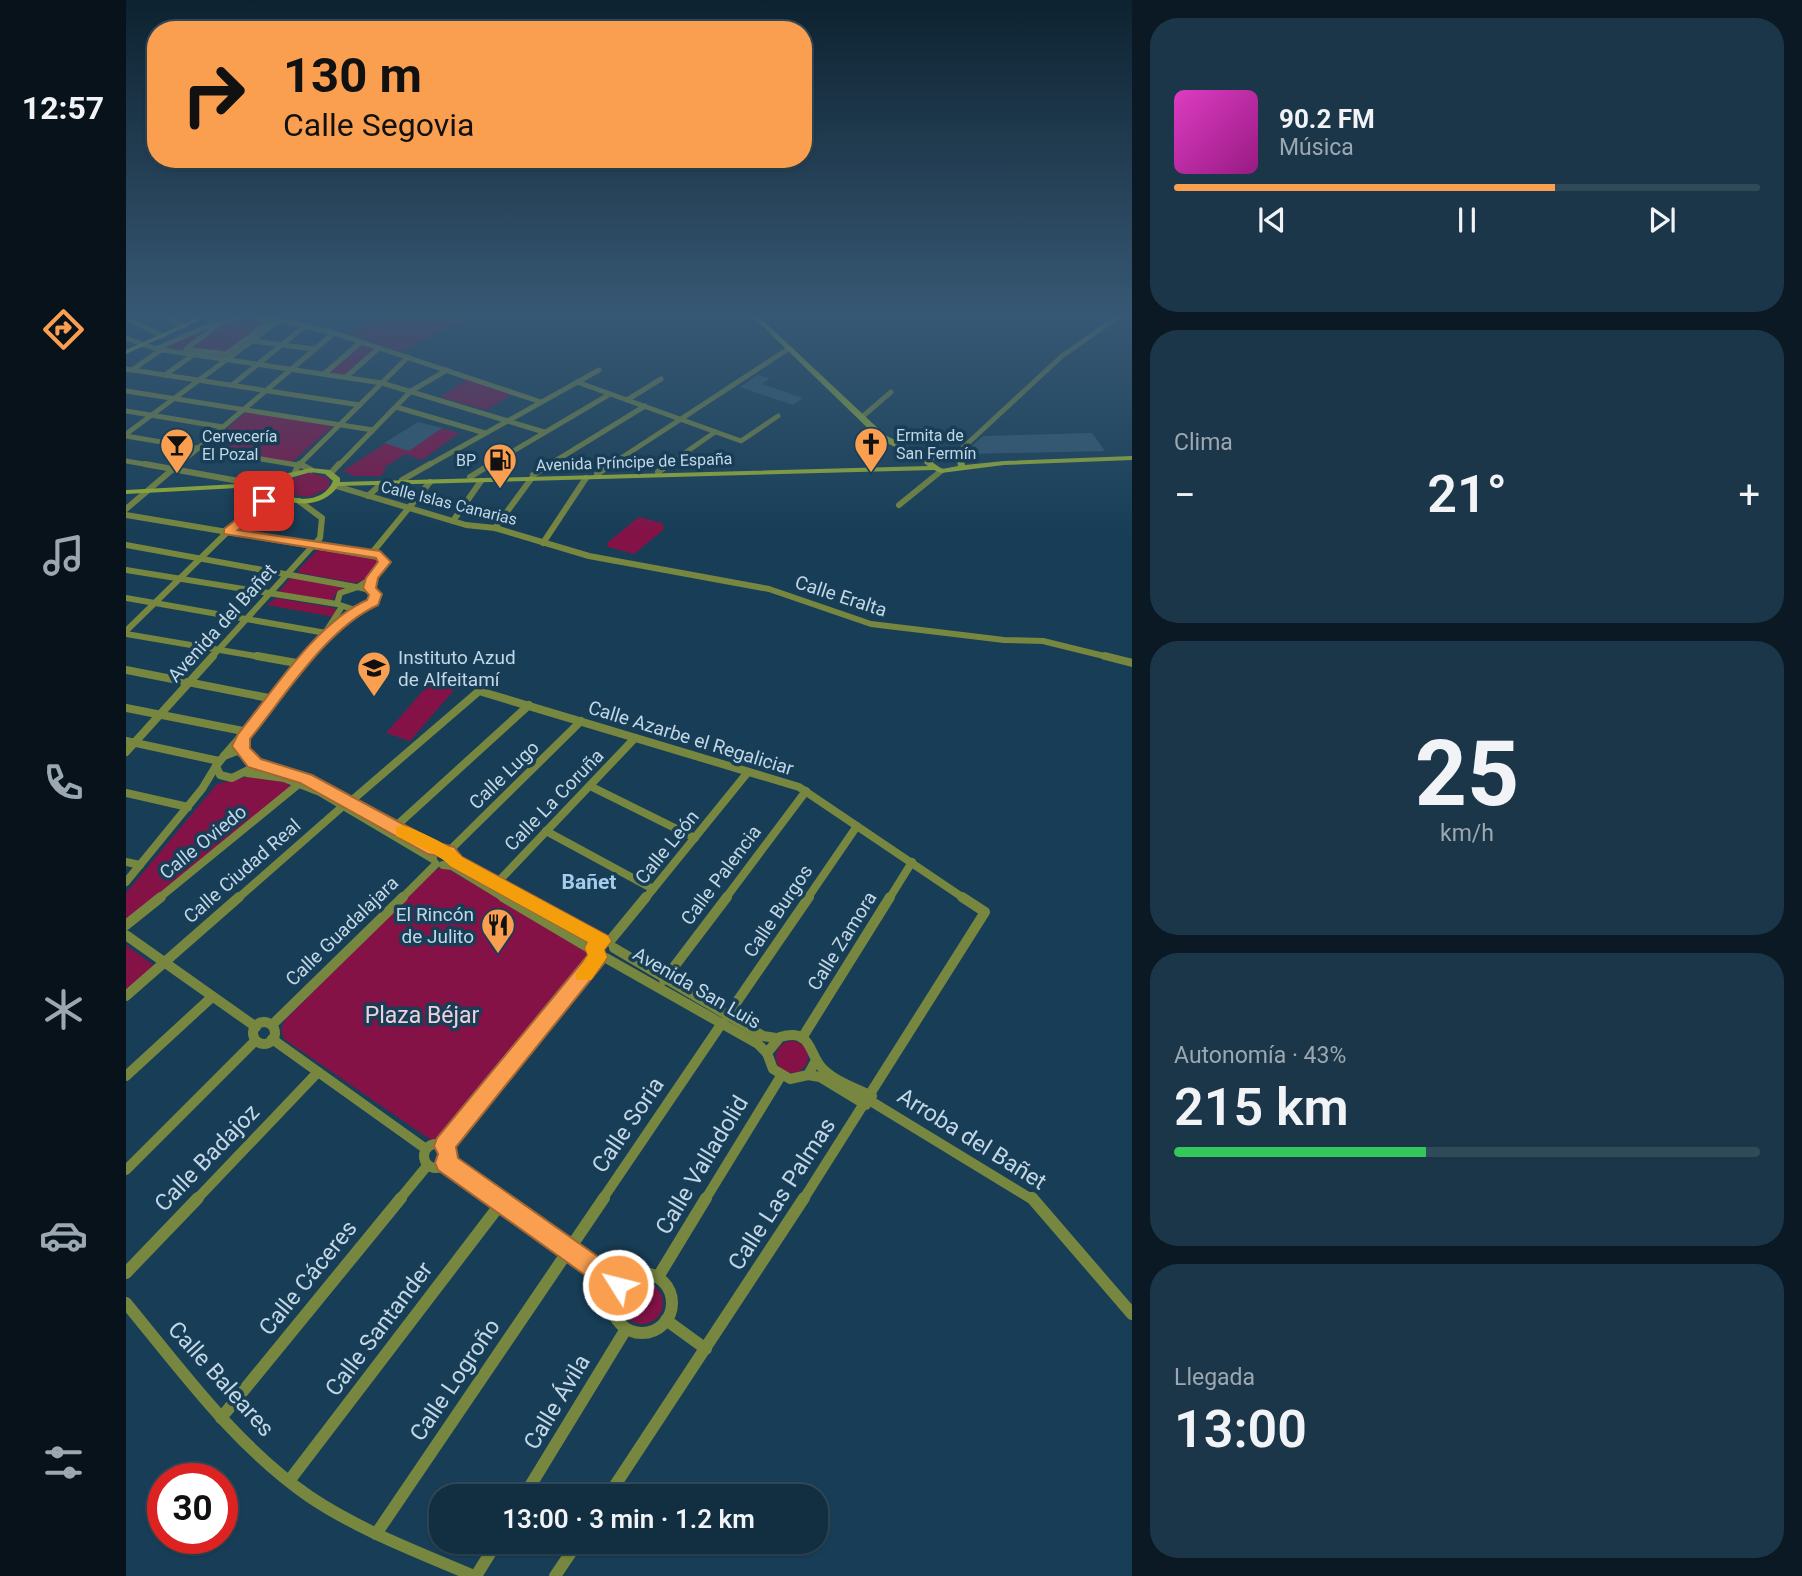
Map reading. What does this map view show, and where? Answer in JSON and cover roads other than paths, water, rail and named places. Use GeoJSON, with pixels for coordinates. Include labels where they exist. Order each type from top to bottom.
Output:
{"type":"FeatureCollection","features":[{"type":"Feature","properties":{"kind":"main road"},"geometry":{"type":"LineString","coordinates":[[828,386],[882,437],[933,463],[962,468],[1004,463],[1132,458]]}},
{"type":"Feature","properties":{"kind":"main road"},"geometry":{"type":"LineString","coordinates":[[957,458],[962,468]]}},
{"type":"Feature","properties":{"kind":"main road"},"geometry":{"type":"LineString","coordinates":[[933,463],[957,458],[1004,463]]}},
{"type":"Feature","properties":{"kind":"main road","name":"Avenida Príncipe de España"},"geometry":{"type":"LineString","coordinates":[[334,483],[481,481],[597,474],[933,463]]}},
{"type":"Feature","properties":{"kind":"main road","name":"Avenida Príncipe de España"},"geometry":{"type":"LineString","coordinates":[[334,483],[470,477],[586,478],[933,463]]}},
{"type":"Feature","properties":{"kind":"main road"},"geometry":{"type":"LineString","coordinates":[[126,492],[264,485],[277,488],[284,498],[299,501],[318,498],[334,483],[311,470],[295,472],[277,488],[252,486]]}},
{"type":"Feature","properties":{"kind":"street"},"geometry":{"type":"LineString","coordinates":[[126,435],[191,386]]}},
{"type":"Feature","properties":{"kind":"street"},"geometry":{"type":"LineString","coordinates":[[236,386],[360,405]]}},
{"type":"Feature","properties":{"kind":"street"},"geometry":{"type":"LineString","coordinates":[[126,509],[271,386]]}},
{"type":"Feature","properties":{"kind":"street"},"geometry":{"type":"LineString","coordinates":[[295,472],[299,464],[379,386]]}},
{"type":"Feature","properties":{"kind":"street"},"geometry":{"type":"LineString","coordinates":[[391,386],[510,419],[544,432]]}},
{"type":"Feature","properties":{"kind":"street"},"geometry":{"type":"LineString","coordinates":[[334,483],[373,430],[411,391],[420,386]]}},
{"type":"Feature","properties":{"kind":"street"},"geometry":{"type":"LineString","coordinates":[[493,386],[541,402]]}},
{"type":"Feature","properties":{"kind":"street"},"geometry":{"type":"LineString","coordinates":[[402,480],[571,386]]}},
{"type":"Feature","properties":{"kind":"street"},"geometry":{"type":"LineString","coordinates":[[587,386],[741,441],[778,416]]}},
{"type":"Feature","properties":{"kind":"street"},"geometry":{"type":"LineString","coordinates":[[627,400],[650,386]]}},
{"type":"Feature","properties":{"kind":"street"},"geometry":{"type":"LineString","coordinates":[[597,474],[731,386]]}},
{"type":"Feature","properties":{"kind":"street"},"geometry":{"type":"LineString","coordinates":[[957,458],[1032,386]]}},
{"type":"Feature","properties":{"kind":"street"},"geometry":{"type":"LineString","coordinates":[[126,391],[373,430]]}},
{"type":"Feature","properties":{"kind":"street"},"geometry":{"type":"LineString","coordinates":[[862,417],[891,393]]}},
{"type":"Feature","properties":{"kind":"street"},"geometry":{"type":"LineString","coordinates":[[470,477],[610,394]]}},
{"type":"Feature","properties":{"kind":"street"},"geometry":{"type":"LineString","coordinates":[[396,407],[485,433]]}},
{"type":"Feature","properties":{"kind":"street"},"geometry":{"type":"LineString","coordinates":[[495,528],[532,477],[645,407]]}},
{"type":"Feature","properties":{"kind":"street"},"geometry":{"type":"LineString","coordinates":[[126,411],[223,427]]}},
{"type":"Feature","properties":{"kind":"street"},"geometry":{"type":"LineString","coordinates":[[658,472],[715,432]]}},
{"type":"Feature","properties":{"kind":"street"},"geometry":{"type":"LineString","coordinates":[[126,435],[299,464],[311,470]]}},
{"type":"Feature","properties":{"kind":"street"},"geometry":{"type":"LineString","coordinates":[[126,461],[264,485]]}},
{"type":"Feature","properties":{"kind":"street"},"geometry":{"type":"LineString","coordinates":[[899,505],[933,463]]}},
{"type":"Feature","properties":{"kind":"street"},"geometry":{"type":"LineString","coordinates":[[543,543],[586,478]]}},
{"type":"Feature","properties":{"kind":"street"},"geometry":{"type":"LineString","coordinates":[[453,521],[481,481]]}},
{"type":"Feature","properties":{"kind":"street"},"geometry":{"type":"LineString","coordinates":[[371,554],[430,482]]}},
{"type":"Feature","properties":{"kind":"street","name":"Calle Islas Canarias"},"geometry":{"type":"LineString","coordinates":[[334,483],[347,492],[453,521],[495,528],[543,543]]}},
{"type":"Feature","properties":{"kind":"street"},"geometry":{"type":"LineString","coordinates":[[368,496],[381,484]]}},
{"type":"Feature","properties":{"kind":"street"},"geometry":{"type":"LineString","coordinates":[[126,632],[260,500],[277,488]]}},
{"type":"Feature","properties":{"kind":"street"},"geometry":{"type":"LineString","coordinates":[[253,508],[269,499],[284,498]]}},
{"type":"Feature","properties":{"kind":"street"},"geometry":{"type":"LineString","coordinates":[[316,511],[318,498]]}},
{"type":"Feature","properties":{"kind":"street"},"geometry":{"type":"LineString","coordinates":[[299,501],[316,511],[324,522],[323,532],[315,545]]}},
{"type":"Feature","properties":{"kind":"street"},"geometry":{"type":"LineString","coordinates":[[126,515],[384,558],[369,588]]}},
{"type":"Feature","properties":{"kind":"street","name":"Calle Eralta"},"geometry":{"type":"LineString","coordinates":[[543,543],[589,556],[769,589],[885,627],[1004,640],[1043,640],[1132,663]]}},
{"type":"Feature","properties":{"kind":"street"},"geometry":{"type":"LineString","coordinates":[[126,545],[369,588],[375,594],[373,602],[356,610],[320,643]]}},
{"type":"Feature","properties":{"kind":"street","name":"Avenida del Bañet"},"geometry":{"type":"LineString","coordinates":[[126,752],[130,742],[160,715],[315,545]]}},
{"type":"Feature","properties":{"kind":"street"},"geometry":{"type":"LineString","coordinates":[[126,570],[356,610]]}},
{"type":"Feature","properties":{"kind":"street"},"geometry":{"type":"LineString","coordinates":[[126,882],[202,789],[219,761],[246,735],[320,643],[339,606],[340,593],[372,578]]}},
{"type":"Feature","properties":{"kind":"street"},"geometry":{"type":"LineString","coordinates":[[126,598],[326,633],[335,631]]}},
{"type":"Feature","properties":{"kind":"street"},"geometry":{"type":"LineString","coordinates":[[126,632],[302,664]]}},
{"type":"Feature","properties":{"kind":"street"},"geometry":{"type":"LineString","coordinates":[[126,670],[274,699]]}},
{"type":"Feature","properties":{"kind":"street","name":"Calle Azarbe el Regaliciar"},"geometry":{"type":"LineString","coordinates":[[480,691],[806,791],[985,912]]}},
{"type":"Feature","properties":{"kind":"street","name":"Calle Ciudad Real"},"geometry":{"type":"LineString","coordinates":[[126,996],[480,691]]}},
{"type":"Feature","properties":{"kind":"street"},"geometry":{"type":"LineString","coordinates":[[395,827],[529,705]]}},
{"type":"Feature","properties":{"kind":"street"},"geometry":{"type":"LineString","coordinates":[[126,708],[246,735]]}},
{"type":"Feature","properties":{"kind":"street","name":"Calle Lugo"},"geometry":{"type":"LineString","coordinates":[[447,853],[581,722]]}},
{"type":"Feature","properties":{"kind":"street"},"geometry":{"type":"LineString","coordinates":[[246,735],[240,746],[253,758],[254,763],[247,773]]}},
{"type":"Feature","properties":{"kind":"street","name":"Calle La Coruña"},"geometry":{"type":"LineString","coordinates":[[496,884],[635,738]]}},
{"type":"Feature","properties":{"kind":"street"},"geometry":{"type":"LineString","coordinates":[[130,742],[219,761],[244,752]]}},
{"type":"Feature","properties":{"kind":"street"},"geometry":{"type":"LineString","coordinates":[[219,761],[220,775],[225,777]]}},
{"type":"Feature","properties":{"kind":"street","name":"Avenida San Luis"},"geometry":{"type":"LineString","coordinates":[[254,763],[306,779],[437,863],[452,866],[599,955],[725,1019],[763,1036],[776,1038]]}},
{"type":"Feature","properties":{"kind":"street","name":"Avenida San Luis"},"geometry":{"type":"LineString","coordinates":[[202,789],[225,777],[262,772],[300,783],[347,804],[447,853],[496,884],[608,944],[725,1019],[767,1053]]}},
{"type":"Feature","properties":{"kind":"street","name":"Calle León"},"geometry":{"type":"LineString","coordinates":[[608,944],[748,772]]}},
{"type":"Feature","properties":{"kind":"street","name":"Calle Oviedo"},"geometry":{"type":"LineString","coordinates":[[126,925],[300,783]]}},
{"type":"Feature","properties":{"kind":"street"},"geometry":{"type":"LineString","coordinates":[[590,786],[695,838]]}},
{"type":"Feature","properties":{"kind":"street","name":"Calle Palencia"},"geometry":{"type":"LineString","coordinates":[[664,980],[806,791]]}},
{"type":"Feature","properties":{"kind":"street"},"geometry":{"type":"LineString","coordinates":[[126,793],[188,807]]}},
{"type":"Feature","properties":{"kind":"street","name":"Calle Burgos"},"geometry":{"type":"LineString","coordinates":[[725,1019],[857,826]]}},
{"type":"Feature","properties":{"kind":"street"},"geometry":{"type":"LineString","coordinates":[[546,831],[653,889]]}},
{"type":"Feature","properties":{"kind":"street"},"geometry":{"type":"LineString","coordinates":[[437,863],[447,853]]}},
{"type":"Feature","properties":{"kind":"street"},"geometry":{"type":"LineString","coordinates":[[437,863],[447,853]]}},
{"type":"Feature","properties":{"kind":"street"},"geometry":{"type":"LineString","coordinates":[[126,862],[140,865]]}},
{"type":"Feature","properties":{"kind":"street","name":"Calle Zamora"},"geometry":{"type":"LineString","coordinates":[[802,1038],[912,862]]}},
{"type":"Feature","properties":{"kind":"street","name":"Calle Guadalajara"},"geometry":{"type":"LineString","coordinates":[[273,1024],[437,863]]}},
{"type":"Feature","properties":{"kind":"street","name":"Calle Las Palmas"},"geometry":{"type":"LineString","coordinates":[[616,1484],[869,1100],[985,912]]}},
{"type":"Feature","properties":{"kind":"street"},"geometry":{"type":"LineString","coordinates":[[126,935],[256,1027]]}},
{"type":"Feature","properties":{"kind":"street"},"geometry":{"type":"LineString","coordinates":[[444,1146],[599,955],[612,954],[608,944],[595,945],[599,955]]}},
{"type":"Feature","properties":{"kind":"street"},"geometry":{"type":"LineString","coordinates":[[126,1076],[212,997]]}},
{"type":"Feature","properties":{"kind":"street","name":"Calle Soria"},"geometry":{"type":"LineString","coordinates":[[569,1250],[725,1019]]}},
{"type":"Feature","properties":{"kind":"street"},"geometry":{"type":"LineString","coordinates":[[265,1023],[273,1024],[276,1031],[272,1039],[264,1043],[255,1041],[252,1035],[256,1027],[265,1023]]}},
{"type":"Feature","properties":{"kind":"street"},"geometry":{"type":"LineString","coordinates":[[816,1060],[808,1075],[800,1079],[781,1076],[773,1069],[767,1053],[776,1038],[784,1035],[802,1038],[815,1052],[816,1060],[822,1069],[869,1100]]}},
{"type":"Feature","properties":{"kind":"street"},"geometry":{"type":"LineString","coordinates":[[272,1039],[426,1149]]}},
{"type":"Feature","properties":{"kind":"street"},"geometry":{"type":"LineString","coordinates":[[126,1170],[255,1041]]}},
{"type":"Feature","properties":{"kind":"street","name":"Calle Badajoz"},"geometry":{"type":"LineString","coordinates":[[126,1273],[318,1072]]}},
{"type":"Feature","properties":{"kind":"street"},"geometry":{"type":"LineString","coordinates":[[808,1075],[820,1077],[869,1100]]}},
{"type":"Feature","properties":{"kind":"street","name":"Calle Valladolid"},"geometry":{"type":"LineString","coordinates":[[658,1277],[781,1076]]}},
{"type":"Feature","properties":{"kind":"street","name":"Arroba del Bañet"},"geometry":{"type":"LineString","coordinates":[[869,1100],[1031,1197],[1132,1314]]}},
{"type":"Feature","properties":{"kind":"street"},"geometry":{"type":"LineString","coordinates":[[435,1143],[444,1146],[449,1153],[446,1163],[437,1168],[427,1166],[423,1158],[426,1149],[435,1143]]}},
{"type":"Feature","properties":{"kind":"street"},"geometry":{"type":"LineString","coordinates":[[446,1163],[618,1285]]}},
{"type":"Feature","properties":{"kind":"street","name":"Calle Cáceres"},"geometry":{"type":"LineString","coordinates":[[221,1418],[427,1166]]}},
{"type":"Feature","properties":{"kind":"street","name":"Calle Santander"},"geometry":{"type":"LineString","coordinates":[[289,1481],[502,1202]]}},
{"type":"Feature","properties":{"kind":"street","name":"Calle Logroño"},"geometry":{"type":"LineString","coordinates":[[376,1534],[569,1250]]}},
{"type":"Feature","properties":{"kind":"street"},"geometry":{"type":"LineString","coordinates":[[637,1273],[658,1277],[671,1297],[667,1321],[648,1334],[626,1329],[614,1308],[618,1285],[637,1273]]}},
{"type":"Feature","properties":{"kind":"street","name":"Calle Baleares"},"geometry":{"type":"LineString","coordinates":[[126,1303],[221,1418],[289,1481],[376,1534],[475,1576]]}},
{"type":"Feature","properties":{"kind":"street"},"geometry":{"type":"LineString","coordinates":[[667,1321],[706,1349]]}},
{"type":"Feature","properties":{"kind":"street","name":"Calle Ávila"},"geometry":{"type":"LineString","coordinates":[[531,1484],[626,1329]]}},
{"type":"Feature","properties":{"kind":"street"},"geometry":{"type":"LineString","coordinates":[[475,1576],[489,1554]]}},
{"type":"Feature","properties":{"kind":"street"},"geometry":{"type":"LineString","coordinates":[[555,1576],[570,1554]]}},
{"type":"Feature","properties":{"kind":"place","name":"Ermita de San Fermín"},"geometry":{"type":"Point","coordinates":[871,474]}},
{"type":"Feature","properties":{"kind":"place","name":"Cervecería El Pozal"},"geometry":{"type":"Point","coordinates":[177,475]}},
{"type":"Feature","properties":{"kind":"place","name":"BP"},"geometry":{"type":"Point","coordinates":[500,490]}},
{"type":"Feature","properties":{"kind":"place","name":"Instituto Azud de Alfeitamí"},"geometry":{"type":"Point","coordinates":[374,698]}},
{"type":"Feature","properties":{"kind":"place","name":"El Rincón de Julito"},"geometry":{"type":"Point","coordinates":[498,955]}},
{"type":"Feature","properties":{"kind":"district","name":"Bañet"},"geometry":{"type":"Point","coordinates":[589,882]}},
{"type":"Feature","properties":{"kind":"park label","name":"Plaza Béjar"},"geometry":{"type":"Point","coordinates":[422,1015]}}]}
